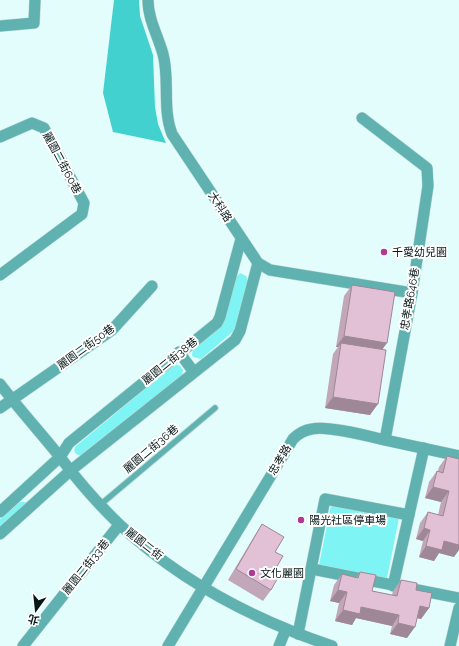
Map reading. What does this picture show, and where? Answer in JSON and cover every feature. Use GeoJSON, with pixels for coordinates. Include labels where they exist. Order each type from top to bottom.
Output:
{"type":"FeatureCollection","features":[{"type":"Feature","properties":{"kind":"street"},"geometry":{"type":"LineString","coordinates":[[0,26],[34,23],[35,0]]}},
{"type":"Feature","properties":{"kind":"street","name":"大科路"},"geometry":{"type":"LineString","coordinates":[[148,0],[152,24],[163,54],[166,109],[170,127],[241,239],[258,263]]}},
{"type":"Feature","properties":{"kind":"street","name":"忠孝路646巷"},"geometry":{"type":"LineString","coordinates":[[362,118],[427,168],[428,186],[412,293],[385,440]]}},
{"type":"Feature","properties":{"kind":"street","name":"麗園二街60巷"},"geometry":{"type":"LineString","coordinates":[[0,137],[32,123],[44,128],[84,203],[82,214],[0,275]]}},
{"type":"Feature","properties":{"kind":"street","name":"麗園二街38巷"},"geometry":{"type":"LineString","coordinates":[[0,512],[24,491],[45,469],[60,457],[69,443],[179,352],[213,327],[220,317],[241,239]]}},
{"type":"Feature","properties":{"kind":"street"},"geometry":{"type":"LineString","coordinates":[[258,263],[270,270],[412,293]]}},
{"type":"Feature","properties":{"kind":"street","name":"麗園二街38巷"},"geometry":{"type":"LineString","coordinates":[[0,534],[70,471],[235,340],[240,331],[258,263]]}},
{"type":"Feature","properties":{"kind":"street","name":"麗園二街50巷"},"geometry":{"type":"LineString","coordinates":[[0,408],[112,330],[152,286]]}},
{"type":"Feature","properties":{"kind":"street"},"geometry":{"type":"LineString","coordinates":[[179,352],[193,372]]}},
{"type":"Feature","properties":{"kind":"street","name":"麗園二街"},"geometry":{"type":"LineString","coordinates":[[0,384],[70,471],[100,505],[120,525],[161,558],[203,587],[251,613],[286,630],[331,646]]}},
{"type":"Feature","properties":{"kind":"street","name":"忠孝路"},"geometry":{"type":"LineString","coordinates":[[168,646],[293,439],[301,432],[313,428],[328,429],[459,456]]}},
{"type":"Feature","properties":{"kind":"street"},"geometry":{"type":"LineString","coordinates":[[393,586],[424,448]]}},
{"type":"Feature","properties":{"kind":"street"},"geometry":{"type":"LineString","coordinates":[[24,491],[34,503]]}},
{"type":"Feature","properties":{"kind":"street"},"geometry":{"type":"LineString","coordinates":[[298,634],[325,499],[409,515]]}},
{"type":"Feature","properties":{"kind":"street","name":"麗園二街33巷"},"geometry":{"type":"LineString","coordinates":[[22,646],[120,525]]}},
{"type":"Feature","properties":{"kind":"street"},"geometry":{"type":"LineString","coordinates":[[312,569],[459,598]]}},
{"type":"Feature","properties":{"kind":"street"},"geometry":{"type":"LineString","coordinates":[[450,646],[459,608]]}},
{"type":"Feature","properties":{"kind":"street"},"geometry":{"type":"LineString","coordinates":[[279,646],[286,630]]}},
{"type":"Feature","properties":{"kind":"lane","name":"麗園二街36巷"},"geometry":{"type":"LineString","coordinates":[[100,505],[215,408]]}},
{"type":"Feature","properties":{"kind":"shaded area"},"geometry":{"type":"Polygon","coordinates":[[[114,0],[139,0],[140,16],[153,55],[155,107],[158,124],[166,143],[113,132],[103,93],[114,0]]]}},
{"type":"Feature","properties":{"kind":"shaded area"},"geometry":{"type":"Polygon","coordinates":[[[240,273],[246,276],[249,282],[237,328],[201,359],[193,357],[193,348],[216,330],[235,278],[240,273]]]}},
{"type":"Feature","properties":{"kind":"shaded area"},"geometry":{"type":"Polygon","coordinates":[[[175,364],[180,366],[183,370],[182,376],[82,456],[76,454],[74,450],[76,446],[175,364]]]}},
{"type":"Feature","properties":{"kind":"shaded area"},"geometry":{"type":"Polygon","coordinates":[[[20,502],[26,502],[23,507],[0,526],[0,519],[20,502]]]}},
{"type":"Feature","properties":{"kind":"shaded area"},"geometry":{"type":"Polygon","coordinates":[[[331,505],[399,518],[387,578],[319,565],[331,505]]]}},
{"type":"Feature","properties":{"kind":"building"},"geometry":{"type":"Polygon","coordinates":[[[352,285],[395,292],[387,343],[344,336],[352,285]]]}},
{"type":"Feature","properties":{"kind":"building"},"geometry":{"type":"Polygon","coordinates":[[[341,343],[386,350],[378,404],[333,397],[341,343]]]}},
{"type":"Feature","properties":{"kind":"building"},"geometry":{"type":"Polygon","coordinates":[[[447,456],[459,459],[459,545],[444,541],[442,550],[426,546],[430,530],[424,528],[428,512],[443,516],[449,491],[433,487],[437,471],[443,473],[447,456]]]}},
{"type":"Feature","properties":{"kind":"building","name":"文化麗園"},"geometry":{"type":"Polygon","coordinates":[[[262,524],[284,537],[275,552],[283,556],[276,568],[281,572],[271,590],[236,569],[262,524]]]}},
{"type":"Feature","properties":{"kind":"building"},"geometry":{"type":"Polygon","coordinates":[[[360,572],[376,575],[372,591],[397,596],[401,580],[417,583],[416,590],[432,593],[429,608],[420,606],[415,627],[398,623],[399,615],[361,607],[360,614],[343,610],[347,592],[338,590],[342,574],[358,578],[360,572]]]}},
{"type":"Feature","properties":{"kind":"place","name":"千愛幼兒園"},"geometry":{"type":"Point","coordinates":[384,252]}},
{"type":"Feature","properties":{"kind":"place","name":"陽光社區停車場"},"geometry":{"type":"Point","coordinates":[301,520]}},
{"type":"Feature","properties":{"kind":"place","name":"文化麗園"},"geometry":{"type":"Point","coordinates":[252,573]}}]}
